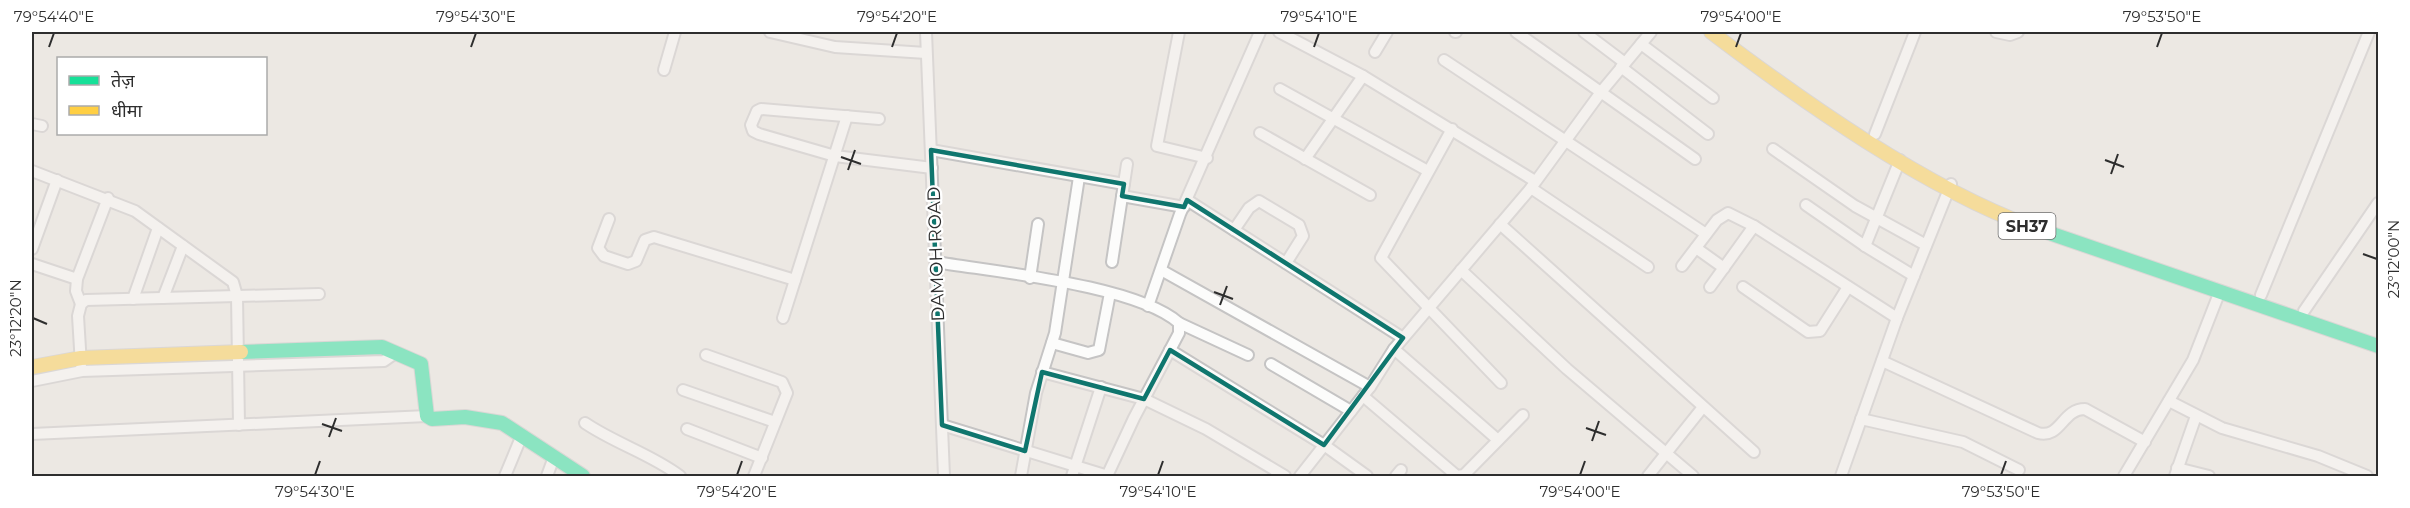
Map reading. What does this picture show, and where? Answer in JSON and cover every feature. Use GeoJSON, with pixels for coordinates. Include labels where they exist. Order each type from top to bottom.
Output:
{"type":"FeatureCollection","features":[{"type":"Feature","properties":{"kind":"main road","name":"SH37"},"geometry":{"type":"LineString","coordinates":[[1712,32],[1790,88],[1900,160],[2029,226],[2379,346]]}},
{"type":"Feature","properties":{"kind":"main road","name":"SH37"},"geometry":{"type":"LineString","coordinates":[[1728,32],[1950,185],[2034,217],[2379,336]]}},
{"type":"Feature","properties":{"kind":"main road"},"geometry":{"type":"LineString","coordinates":[[32,367],[238,358],[382,347],[421,364],[427,416],[432,418],[473,417],[502,423],[583,477]]}},
{"type":"Feature","properties":{"kind":"street"},"geometry":{"type":"LineString","coordinates":[[664,70],[675,32]]}},
{"type":"Feature","properties":{"kind":"street"},"geometry":{"type":"LineString","coordinates":[[770,32],[835,47],[926,53]]}},
{"type":"Feature","properties":{"kind":"street","name":"DAMOH ROAD"},"geometry":{"type":"LineString","coordinates":[[926,32],[944,477]]}},
{"type":"Feature","properties":{"kind":"street"},"geometry":{"type":"LineString","coordinates":[[1179,32],[1157,147],[1207,158]]}},
{"type":"Feature","properties":{"kind":"street"},"geometry":{"type":"LineString","coordinates":[[1148,306],[1185,203],[1207,158],[1260,32]]}},
{"type":"Feature","properties":{"kind":"street"},"geometry":{"type":"LineString","coordinates":[[1279,32],[1363,76],[1452,129],[1648,267]]}},
{"type":"Feature","properties":{"kind":"street"},"geometry":{"type":"LineString","coordinates":[[1375,52],[1387,32]]}},
{"type":"Feature","properties":{"kind":"street"},"geometry":{"type":"LineString","coordinates":[[1516,32],[1695,159]]}},
{"type":"Feature","properties":{"kind":"street"},"geometry":{"type":"LineString","coordinates":[[1584,32],[1708,134]]}},
{"type":"Feature","properties":{"kind":"street"},"geometry":{"type":"LineString","coordinates":[[1300,477],[1366,391],[1394,349],[1533,184],[1601,92],[1651,32]]}},
{"type":"Feature","properties":{"kind":"street"},"geometry":{"type":"LineString","coordinates":[[1875,134],[1915,32]]}},
{"type":"Feature","properties":{"kind":"street"},"geometry":{"type":"LineString","coordinates":[[1996,32],[2010,35],[2018,32]]}},
{"type":"Feature","properties":{"kind":"street"},"geometry":{"type":"LineString","coordinates":[[2261,295],[2368,32]]}},
{"type":"Feature","properties":{"kind":"street"},"geometry":{"type":"LineString","coordinates":[[1641,44],[1713,98]]}},
{"type":"Feature","properties":{"kind":"street"},"geometry":{"type":"LineString","coordinates":[[1444,60],[1706,234]]}},
{"type":"Feature","properties":{"kind":"street"},"geometry":{"type":"LineString","coordinates":[[1305,159],[1363,76]]}},
{"type":"Feature","properties":{"kind":"street"},"geometry":{"type":"LineString","coordinates":[[1280,89],[1428,171]]}},
{"type":"Feature","properties":{"kind":"street"},"geometry":{"type":"LineString","coordinates":[[879,119],[768,108],[757,111],[751,125],[753,131],[759,134],[835,156],[932,168]]}},
{"type":"Feature","properties":{"kind":"street"},"geometry":{"type":"LineString","coordinates":[[783,318],[847,116]]}},
{"type":"Feature","properties":{"kind":"street"},"geometry":{"type":"LineString","coordinates":[[1452,129],[1381,258],[1500,383]]}},
{"type":"Feature","properties":{"kind":"street"},"geometry":{"type":"LineString","coordinates":[[1260,134],[1370,195]]}},
{"type":"Feature","properties":{"kind":"street"},"geometry":{"type":"LineString","coordinates":[[1773,149],[1876,218],[1926,246]]}},
{"type":"Feature","properties":{"kind":"street"},"geometry":{"type":"LineString","coordinates":[[932,150],[1079,177],[1123,190],[1185,203],[1234,230],[1403,338]]}},
{"type":"Feature","properties":{"kind":"street"},"geometry":{"type":"LineString","coordinates":[[1865,246],[1900,160]]}},
{"type":"Feature","properties":{"kind":"street"},"geometry":{"type":"LineString","coordinates":[[1112,262],[1126,164]]}},
{"type":"Feature","properties":{"kind":"street"},"geometry":{"type":"LineString","coordinates":[[32,171],[108,198],[135,211],[232,282],[237,296],[239,425]]}},
{"type":"Feature","properties":{"kind":"street"},"geometry":{"type":"LineString","coordinates":[[1021,477],[1042,372],[1052,343],[1064,284],[1079,177]]}},
{"type":"Feature","properties":{"kind":"street"},"geometry":{"type":"LineString","coordinates":[[32,249],[57,180]]}},
{"type":"Feature","properties":{"kind":"street"},"geometry":{"type":"LineString","coordinates":[[1840,477],[1897,318],[1950,185]]}},
{"type":"Feature","properties":{"kind":"street"},"geometry":{"type":"LineString","coordinates":[[32,381],[81,364],[78,316],[81,304],[77,279],[108,198]]}},
{"type":"Feature","properties":{"kind":"street"},"geometry":{"type":"LineString","coordinates":[[1234,230],[1249,208],[1259,201],[1299,225],[1303,236],[1286,263]]}},
{"type":"Feature","properties":{"kind":"street"},"geometry":{"type":"LineString","coordinates":[[2304,310],[2379,203]]}},
{"type":"Feature","properties":{"kind":"street"},"geometry":{"type":"LineString","coordinates":[[1806,205],[1865,246],[1914,276]]}},
{"type":"Feature","properties":{"kind":"street"},"geometry":{"type":"LineString","coordinates":[[1682,266],[1717,220],[1728,213],[1754,226],[1897,318]]}},
{"type":"Feature","properties":{"kind":"street"},"geometry":{"type":"LineString","coordinates":[[609,219],[598,248],[604,256],[628,264],[636,261],[645,240],[654,237],[795,280]]}},
{"type":"Feature","properties":{"kind":"street"},"geometry":{"type":"LineString","coordinates":[[1030,278],[1038,224]]}},
{"type":"Feature","properties":{"kind":"street"},"geometry":{"type":"LineString","coordinates":[[1500,224],[1754,452]]}},
{"type":"Feature","properties":{"kind":"street"},"geometry":{"type":"LineString","coordinates":[[1710,287],[1754,226]]}},
{"type":"Feature","properties":{"kind":"street"},"geometry":{"type":"LineString","coordinates":[[133,299],[158,228]]}},
{"type":"Feature","properties":{"kind":"street"},"geometry":{"type":"LineString","coordinates":[[163,298],[183,246]]}},
{"type":"Feature","properties":{"kind":"street"},"geometry":{"type":"LineString","coordinates":[[1696,248],[1724,268]]}},
{"type":"Feature","properties":{"kind":"street"},"geometry":{"type":"LineString","coordinates":[[936,262],[1110,293],[1148,306],[1248,355]]}},
{"type":"Feature","properties":{"kind":"street"},"geometry":{"type":"LineString","coordinates":[[32,264],[77,279]]}},
{"type":"Feature","properties":{"kind":"street"},"geometry":{"type":"LineString","coordinates":[[1161,270],[1366,391],[1457,476],[1464,475],[1523,415]]}},
{"type":"Feature","properties":{"kind":"street"},"geometry":{"type":"LineString","coordinates":[[1461,270],[1567,369],[1693,477]]}},
{"type":"Feature","properties":{"kind":"street"},"geometry":{"type":"LineString","coordinates":[[1743,287],[1808,332],[1815,333],[1820,331],[1848,287]]}},
{"type":"Feature","properties":{"kind":"street"},"geometry":{"type":"LineString","coordinates":[[2124,477],[2193,360],[2220,291]]}},
{"type":"Feature","properties":{"kind":"street"},"geometry":{"type":"LineString","coordinates":[[1052,343],[1088,353],[1099,350],[1110,293]]}},
{"type":"Feature","properties":{"kind":"street"},"geometry":{"type":"LineString","coordinates":[[81,304],[86,300],[319,294]]}},
{"type":"Feature","properties":{"kind":"street"},"geometry":{"type":"LineString","coordinates":[[942,425],[1025,451],[1074,471],[1108,476],[1181,328],[1179,323]]}},
{"type":"Feature","properties":{"kind":"street"},"geometry":{"type":"LineString","coordinates":[[1394,349],[1498,440]]}},
{"type":"Feature","properties":{"kind":"street"},"geometry":{"type":"LineString","coordinates":[[1170,350],[1324,445],[1367,477]]}},
{"type":"Feature","properties":{"kind":"street"},"geometry":{"type":"LineString","coordinates":[[706,355],[782,382],[787,393],[754,477]]}},
{"type":"Feature","properties":{"kind":"street"},"geometry":{"type":"LineString","coordinates":[[1882,361],[2038,433],[2047,435],[2054,432],[2073,411],[2085,409],[2145,442]]}},
{"type":"Feature","properties":{"kind":"street"},"geometry":{"type":"LineString","coordinates":[[1271,364],[1351,411]]}},
{"type":"Feature","properties":{"kind":"street"},"geometry":{"type":"LineString","coordinates":[[1042,372],[1144,399],[1206,429],[1284,477]]}},
{"type":"Feature","properties":{"kind":"street"},"geometry":{"type":"LineString","coordinates":[[1074,471],[1101,387]]}},
{"type":"Feature","properties":{"kind":"street"},"geometry":{"type":"LineString","coordinates":[[683,390],[775,422]]}},
{"type":"Feature","properties":{"kind":"street"},"geometry":{"type":"LineString","coordinates":[[2169,401],[2222,428],[2318,456],[2367,477]]}},
{"type":"Feature","properties":{"kind":"street"},"geometry":{"type":"LineString","coordinates":[[1648,477],[1703,407]]}},
{"type":"Feature","properties":{"kind":"street"},"geometry":{"type":"LineString","coordinates":[[32,434],[427,416]]}},
{"type":"Feature","properties":{"kind":"street"},"geometry":{"type":"LineString","coordinates":[[2196,416],[2176,472],[2209,477]]}},
{"type":"Feature","properties":{"kind":"street"},"geometry":{"type":"LineString","coordinates":[[1861,419],[1963,442],[2019,470]]}},
{"type":"Feature","properties":{"kind":"street"},"geometry":{"type":"LineString","coordinates":[[585,423],[606,437],[651,456],[680,477]]}},
{"type":"Feature","properties":{"kind":"street"},"geometry":{"type":"LineString","coordinates":[[687,429],[762,458]]}},
{"type":"Feature","properties":{"kind":"street"},"geometry":{"type":"LineString","coordinates":[[505,477],[522,435]]}},
{"type":"Feature","properties":{"kind":"street"},"geometry":{"type":"LineString","coordinates":[[547,477],[554,458]]}},
{"type":"Feature","properties":{"kind":"highlighted area"},"geometry":{"type":"Polygon","coordinates":[[[931,150],[1124,184],[1122,196],[1184,207],[1187,200],[1403,338],[1324,445],[1170,350],[1144,399],[1042,372],[1025,451],[942,425],[931,150]]]}},
{"type":"Feature","properties":{"kind":"traffic: fast"},"geometry":{"type":"LineString","coordinates":[[2032,227],[2378,346]]}},
{"type":"Feature","properties":{"kind":"traffic: fast"},"geometry":{"type":"LineString","coordinates":[[241,352],[382,347],[421,364],[427,416],[432,419],[465,417],[502,423],[583,476]]}},
{"type":"Feature","properties":{"kind":"traffic: slow"},"geometry":{"type":"LineString","coordinates":[[1711,32],[1824,114],[1907,166],[1949,190],[2032,227]]}},
{"type":"Feature","properties":{"kind":"traffic: slow"},"geometry":{"type":"LineString","coordinates":[[32,367],[81,358],[241,352]]}}]}
